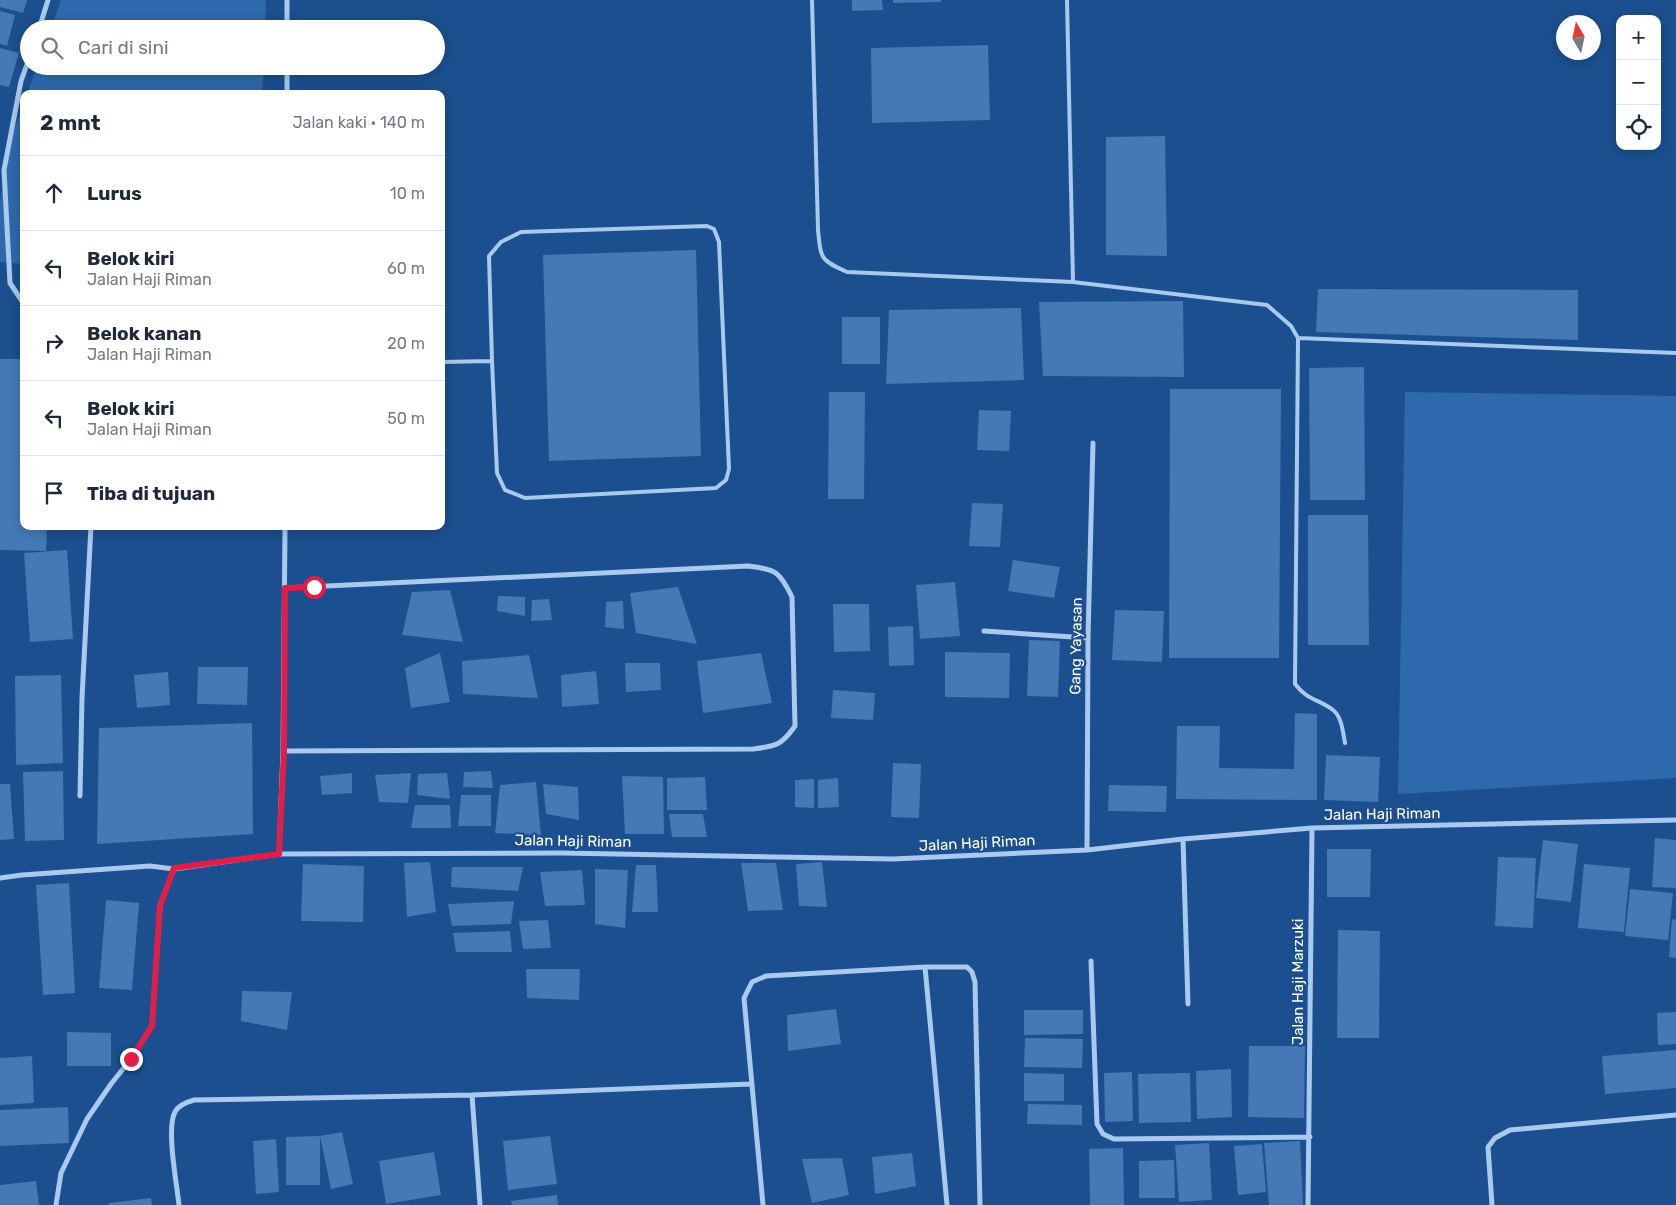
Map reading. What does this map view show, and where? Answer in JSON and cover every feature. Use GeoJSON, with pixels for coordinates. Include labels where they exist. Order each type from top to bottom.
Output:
{"type":"FeatureCollection","features":[{"type":"Feature","properties":{"kind":"street"},"geometry":{"type":"LineString","coordinates":[[42,20],[48,0]]}},
{"type":"Feature","properties":{"kind":"street"},"geometry":{"type":"LineString","coordinates":[[287,0],[288,20]]}},
{"type":"Feature","properties":{"kind":"street"},"geometry":{"type":"LineString","coordinates":[[20,90],[24,75]]}},
{"type":"Feature","properties":{"kind":"street"},"geometry":{"type":"LineString","coordinates":[[287,75],[287,90]]}},
{"type":"Feature","properties":{"kind":"street"},"geometry":{"type":"LineString","coordinates":[[20,91],[4,170],[10,282],[20,298]]}},
{"type":"Feature","properties":{"kind":"street","name":"Gang Yayasan"},"geometry":{"type":"LineString","coordinates":[[1087,850],[1088,638],[1093,442]]}},
{"type":"Feature","properties":{"kind":"street"},"geometry":{"type":"LineString","coordinates":[[80,796],[82,698],[91,530]]}},
{"type":"Feature","properties":{"kind":"street"},"geometry":{"type":"LineString","coordinates":[[279,854],[284,751],[285,530]]}},
{"type":"Feature","properties":{"kind":"street"},"geometry":{"type":"LineString","coordinates":[[284,751],[753,749],[771,747],[786,740],[795,726],[792,597],[784,579],[769,568],[748,566],[285,588]]}},
{"type":"Feature","properties":{"kind":"street"},"geometry":{"type":"LineString","coordinates":[[984,631],[1088,638]]}},
{"type":"Feature","properties":{"kind":"street","name":"Jalan Haji Riman"},"geometry":{"type":"LineString","coordinates":[[0,878],[150,866],[174,868],[279,854],[562,853],[892,859],[1087,850],[1183,839],[1312,828],[1676,820]]}},
{"type":"Feature","properties":{"kind":"street","name":"Jalan Haji Marzuki"},"geometry":{"type":"LineString","coordinates":[[1308,1205],[1312,828]]}},
{"type":"Feature","properties":{"kind":"street"},"geometry":{"type":"LineString","coordinates":[[1183,839],[1188,1004]]}},
{"type":"Feature","properties":{"kind":"street"},"geometry":{"type":"LineString","coordinates":[[56,1205],[61,1174],[87,1119],[131,1059],[152,1026],[160,906],[174,868]]}},
{"type":"Feature","properties":{"kind":"street"},"geometry":{"type":"LineString","coordinates":[[1091,961],[1097,1124],[1104,1134],[1114,1139],[1310,1137]]}},
{"type":"Feature","properties":{"kind":"street"},"geometry":{"type":"LineString","coordinates":[[763,1205],[744,998],[752,982],[766,976],[968,967],[972,972],[974,982],[980,1205]]}},
{"type":"Feature","properties":{"kind":"street"},"geometry":{"type":"LineString","coordinates":[[925,968],[947,1205]]}},
{"type":"Feature","properties":{"kind":"street"},"geometry":{"type":"LineString","coordinates":[[179,1205],[171,1125],[175,1111],[185,1103],[204,1100],[472,1095],[751,1084]]}},
{"type":"Feature","properties":{"kind":"street"},"geometry":{"type":"LineString","coordinates":[[472,1095],[480,1205]]}},
{"type":"Feature","properties":{"kind":"street"},"geometry":{"type":"LineString","coordinates":[[1492,1205],[1488,1147],[1494,1138],[1510,1130],[1676,1115]]}},
{"type":"Feature","properties":{"kind":"lane"},"geometry":{"type":"LineString","coordinates":[[812,0],[818,230],[820,251],[827,264],[847,272],[1073,282],[1267,305],[1292,326],[1298,338],[1295,684],[1303,694],[1334,711],[1340,721],[1345,743]]}},
{"type":"Feature","properties":{"kind":"lane"},"geometry":{"type":"LineString","coordinates":[[1067,0],[1073,282]]}},
{"type":"Feature","properties":{"kind":"lane"},"geometry":{"type":"LineString","coordinates":[[707,226],[714,229],[720,242],[729,469],[726,480],[716,488],[525,498],[505,490],[497,473],[492,361],[489,256],[501,242],[521,232],[707,226]]}},
{"type":"Feature","properties":{"kind":"lane"},"geometry":{"type":"LineString","coordinates":[[1298,338],[1676,353]]}},
{"type":"Feature","properties":{"kind":"lane"},"geometry":{"type":"LineString","coordinates":[[445,362],[492,361]]}},
{"type":"Feature","properties":{"kind":"shaded area"},"geometry":{"type":"Polygon","coordinates":[[[61,0],[266,0],[265,20],[54,20],[61,0]]]}},
{"type":"Feature","properties":{"kind":"shaded area"},"geometry":{"type":"Polygon","coordinates":[[[34,75],[263,75],[262,90],[28,90],[34,75]]]}},
{"type":"Feature","properties":{"kind":"shaded area"},"geometry":{"type":"Polygon","coordinates":[[[20,113],[20,264],[0,262],[0,202],[10,141],[20,113]]]}},
{"type":"Feature","properties":{"kind":"shaded area"},"geometry":{"type":"Polygon","coordinates":[[[1405,392],[1676,396],[1676,778],[1398,794],[1405,392]]]}},
{"type":"Feature","properties":{"kind":"building"},"geometry":{"type":"Polygon","coordinates":[[[0,0],[27,0],[23,13],[0,7],[0,0]]]}},
{"type":"Feature","properties":{"kind":"building"},"geometry":{"type":"Polygon","coordinates":[[[852,0],[882,0],[883,10],[852,11],[852,0]]]}},
{"type":"Feature","properties":{"kind":"building"},"geometry":{"type":"Polygon","coordinates":[[[893,0],[941,0],[941,2],[893,3],[893,0]]]}},
{"type":"Feature","properties":{"kind":"building"},"geometry":{"type":"Polygon","coordinates":[[[0,11],[15,15],[7,46],[0,44],[0,11]]]}},
{"type":"Feature","properties":{"kind":"building"},"geometry":{"type":"Polygon","coordinates":[[[988,45],[990,120],[872,123],[871,48],[988,45]]]}},
{"type":"Feature","properties":{"kind":"building"},"geometry":{"type":"Polygon","coordinates":[[[0,48],[19,53],[9,87],[0,85],[0,48]]]}},
{"type":"Feature","properties":{"kind":"building"},"geometry":{"type":"Polygon","coordinates":[[[1165,136],[1167,256],[1106,255],[1106,137],[1165,136]]]}},
{"type":"Feature","properties":{"kind":"building"},"geometry":{"type":"Polygon","coordinates":[[[696,250],[701,456],[549,461],[543,255],[696,250]]]}},
{"type":"Feature","properties":{"kind":"building"},"geometry":{"type":"Polygon","coordinates":[[[1318,289],[1578,290],[1578,340],[1316,332],[1318,289]]]}},
{"type":"Feature","properties":{"kind":"building"},"geometry":{"type":"Polygon","coordinates":[[[1183,301],[1184,377],[1043,376],[1039,302],[1183,301]]]}},
{"type":"Feature","properties":{"kind":"building"},"geometry":{"type":"Polygon","coordinates":[[[1021,308],[1024,380],[886,384],[889,310],[1021,308]]]}},
{"type":"Feature","properties":{"kind":"building"},"geometry":{"type":"Polygon","coordinates":[[[842,317],[880,317],[880,364],[842,364],[842,317]]]}},
{"type":"Feature","properties":{"kind":"building"},"geometry":{"type":"Polygon","coordinates":[[[0,359],[20,359],[20,530],[47,530],[46,551],[0,550],[0,359]]]}},
{"type":"Feature","properties":{"kind":"building"},"geometry":{"type":"Polygon","coordinates":[[[1364,367],[1365,500],[1310,500],[1309,368],[1364,367]]]}},
{"type":"Feature","properties":{"kind":"building"},"geometry":{"type":"Polygon","coordinates":[[[1170,389],[1281,389],[1279,658],[1169,658],[1170,389]]]}},
{"type":"Feature","properties":{"kind":"building"},"geometry":{"type":"Polygon","coordinates":[[[829,392],[865,392],[864,499],[828,499],[829,392]]]}},
{"type":"Feature","properties":{"kind":"building"},"geometry":{"type":"Polygon","coordinates":[[[979,410],[1011,411],[1009,451],[977,450],[979,410]]]}},
{"type":"Feature","properties":{"kind":"building"},"geometry":{"type":"Polygon","coordinates":[[[972,503],[1003,504],[1000,547],[969,546],[972,503]]]}},
{"type":"Feature","properties":{"kind":"building"},"geometry":{"type":"Polygon","coordinates":[[[1308,515],[1368,515],[1369,645],[1308,645],[1308,515]]]}},
{"type":"Feature","properties":{"kind":"building"},"geometry":{"type":"Polygon","coordinates":[[[67,550],[73,639],[30,642],[24,553],[67,550]]]}},
{"type":"Feature","properties":{"kind":"building"},"geometry":{"type":"Polygon","coordinates":[[[1013,560],[1060,567],[1054,598],[1008,591],[1013,560]]]}},
{"type":"Feature","properties":{"kind":"building"},"geometry":{"type":"Polygon","coordinates":[[[955,582],[960,636],[920,639],[916,585],[955,582]]]}},
{"type":"Feature","properties":{"kind":"building"},"geometry":{"type":"Polygon","coordinates":[[[678,587],[697,644],[636,633],[630,593],[678,587]]]}},
{"type":"Feature","properties":{"kind":"building"},"geometry":{"type":"Polygon","coordinates":[[[450,590],[463,642],[402,635],[412,592],[450,590]]]}},
{"type":"Feature","properties":{"kind":"building"},"geometry":{"type":"Polygon","coordinates":[[[498,596],[525,597],[525,616],[497,611],[498,596]]]}},
{"type":"Feature","properties":{"kind":"building"},"geometry":{"type":"Polygon","coordinates":[[[549,599],[552,620],[531,621],[532,600],[549,599]]]}},
{"type":"Feature","properties":{"kind":"building"},"geometry":{"type":"Polygon","coordinates":[[[623,601],[624,629],[605,627],[606,602],[623,601]]]}},
{"type":"Feature","properties":{"kind":"building"},"geometry":{"type":"Polygon","coordinates":[[[833,604],[869,604],[870,651],[834,652],[833,604]]]}},
{"type":"Feature","properties":{"kind":"building"},"geometry":{"type":"Polygon","coordinates":[[[1115,610],[1164,611],[1162,662],[1112,660],[1115,610]]]}},
{"type":"Feature","properties":{"kind":"building"},"geometry":{"type":"Polygon","coordinates":[[[913,626],[914,665],[889,666],[888,627],[913,626]]]}},
{"type":"Feature","properties":{"kind":"building"},"geometry":{"type":"Polygon","coordinates":[[[1029,640],[1060,641],[1058,697],[1027,696],[1029,640]]]}},
{"type":"Feature","properties":{"kind":"building"},"geometry":{"type":"Polygon","coordinates":[[[945,652],[1010,653],[1009,698],[945,697],[945,652]]]}},
{"type":"Feature","properties":{"kind":"building"},"geometry":{"type":"Polygon","coordinates":[[[440,653],[450,702],[411,708],[405,668],[440,653]]]}},
{"type":"Feature","properties":{"kind":"building"},"geometry":{"type":"Polygon","coordinates":[[[761,653],[772,703],[703,713],[697,661],[761,653]]]}},
{"type":"Feature","properties":{"kind":"building"},"geometry":{"type":"Polygon","coordinates":[[[529,655],[538,698],[463,694],[462,661],[529,655]]]}},
{"type":"Feature","properties":{"kind":"building"},"geometry":{"type":"Polygon","coordinates":[[[625,663],[660,663],[661,690],[626,692],[625,663]]]}},
{"type":"Feature","properties":{"kind":"building"},"geometry":{"type":"Polygon","coordinates":[[[198,667],[248,667],[247,705],[197,704],[198,667]]]}},
{"type":"Feature","properties":{"kind":"building"},"geometry":{"type":"Polygon","coordinates":[[[596,671],[599,704],[562,707],[561,675],[596,671]]]}},
{"type":"Feature","properties":{"kind":"building"},"geometry":{"type":"Polygon","coordinates":[[[168,672],[170,705],[137,708],[134,675],[168,672]]]}},
{"type":"Feature","properties":{"kind":"building"},"geometry":{"type":"Polygon","coordinates":[[[61,675],[63,763],[16,765],[15,676],[61,675]]]}},
{"type":"Feature","properties":{"kind":"building"},"geometry":{"type":"Polygon","coordinates":[[[833,690],[875,693],[873,720],[831,718],[833,690]]]}},
{"type":"Feature","properties":{"kind":"building"},"geometry":{"type":"Polygon","coordinates":[[[1295,713],[1317,714],[1317,800],[1176,799],[1177,726],[1220,726],[1219,768],[1294,769],[1295,713]]]}},
{"type":"Feature","properties":{"kind":"building"},"geometry":{"type":"Polygon","coordinates":[[[252,723],[253,834],[97,844],[99,728],[252,723]]]}},
{"type":"Feature","properties":{"kind":"building"},"geometry":{"type":"Polygon","coordinates":[[[1326,755],[1380,757],[1378,802],[1324,800],[1326,755]]]}},
{"type":"Feature","properties":{"kind":"building"},"geometry":{"type":"Polygon","coordinates":[[[893,763],[921,764],[919,818],[891,817],[893,763]]]}},
{"type":"Feature","properties":{"kind":"building"},"geometry":{"type":"Polygon","coordinates":[[[63,771],[64,840],[25,841],[23,772],[63,771]]]}},
{"type":"Feature","properties":{"kind":"building"},"geometry":{"type":"Polygon","coordinates":[[[491,771],[493,788],[463,787],[464,772],[491,771]]]}},
{"type":"Feature","properties":{"kind":"building"},"geometry":{"type":"Polygon","coordinates":[[[352,773],[352,793],[322,795],[320,776],[352,773]]]}},
{"type":"Feature","properties":{"kind":"building"},"geometry":{"type":"Polygon","coordinates":[[[411,773],[408,803],[379,802],[375,775],[411,773]]]}},
{"type":"Feature","properties":{"kind":"building"},"geometry":{"type":"Polygon","coordinates":[[[447,773],[450,799],[417,795],[418,774],[447,773]]]}},
{"type":"Feature","properties":{"kind":"building"},"geometry":{"type":"Polygon","coordinates":[[[622,776],[663,777],[664,834],[625,834],[622,776]]]}},
{"type":"Feature","properties":{"kind":"building"},"geometry":{"type":"Polygon","coordinates":[[[705,777],[707,810],[667,810],[667,778],[705,777]]]}},
{"type":"Feature","properties":{"kind":"building"},"geometry":{"type":"Polygon","coordinates":[[[838,778],[839,807],[818,808],[818,780],[838,778]]]}},
{"type":"Feature","properties":{"kind":"building"},"geometry":{"type":"Polygon","coordinates":[[[814,779],[814,808],[795,807],[795,780],[814,779]]]}},
{"type":"Feature","properties":{"kind":"building"},"geometry":{"type":"Polygon","coordinates":[[[536,782],[541,835],[495,833],[500,785],[536,782]]]}},
{"type":"Feature","properties":{"kind":"building"},"geometry":{"type":"Polygon","coordinates":[[[0,784],[10,784],[14,839],[0,840],[0,784]]]}},
{"type":"Feature","properties":{"kind":"building"},"geometry":{"type":"Polygon","coordinates":[[[543,784],[578,787],[579,820],[546,814],[543,784]]]}},
{"type":"Feature","properties":{"kind":"building"},"geometry":{"type":"Polygon","coordinates":[[[1109,785],[1167,786],[1166,812],[1108,811],[1109,785]]]}},
{"type":"Feature","properties":{"kind":"building"},"geometry":{"type":"Polygon","coordinates":[[[461,795],[491,795],[491,826],[458,826],[461,795]]]}},
{"type":"Feature","properties":{"kind":"building"},"geometry":{"type":"Polygon","coordinates":[[[415,805],[450,805],[451,828],[411,828],[415,805]]]}},
{"type":"Feature","properties":{"kind":"building"},"geometry":{"type":"Polygon","coordinates":[[[669,814],[703,814],[707,837],[672,837],[669,814]]]}},
{"type":"Feature","properties":{"kind":"building"},"geometry":{"type":"Polygon","coordinates":[[[1655,838],[1676,840],[1676,888],[1652,887],[1655,838]]]}},
{"type":"Feature","properties":{"kind":"building"},"geometry":{"type":"Polygon","coordinates":[[[1543,840],[1578,844],[1571,902],[1536,898],[1543,840]]]}},
{"type":"Feature","properties":{"kind":"building"},"geometry":{"type":"Polygon","coordinates":[[[1327,849],[1371,849],[1370,897],[1327,897],[1327,849]]]}},
{"type":"Feature","properties":{"kind":"building"},"geometry":{"type":"Polygon","coordinates":[[[1498,857],[1536,858],[1533,928],[1495,926],[1498,857]]]}},
{"type":"Feature","properties":{"kind":"building"},"geometry":{"type":"Polygon","coordinates":[[[430,862],[436,912],[407,917],[404,863],[430,862]]]}},
{"type":"Feature","properties":{"kind":"building"},"geometry":{"type":"Polygon","coordinates":[[[822,862],[827,907],[799,906],[796,864],[822,862]]]}},
{"type":"Feature","properties":{"kind":"building"},"geometry":{"type":"Polygon","coordinates":[[[741,863],[776,863],[783,910],[748,911],[741,863]]]}},
{"type":"Feature","properties":{"kind":"building"},"geometry":{"type":"Polygon","coordinates":[[[303,864],[364,866],[363,922],[301,921],[303,864]]]}},
{"type":"Feature","properties":{"kind":"building"},"geometry":{"type":"Polygon","coordinates":[[[1584,864],[1630,868],[1624,932],[1578,928],[1584,864]]]}},
{"type":"Feature","properties":{"kind":"building"},"geometry":{"type":"Polygon","coordinates":[[[636,865],[656,865],[658,912],[632,912],[636,865]]]}},
{"type":"Feature","properties":{"kind":"building"},"geometry":{"type":"Polygon","coordinates":[[[452,867],[523,867],[518,891],[451,887],[452,867]]]}},
{"type":"Feature","properties":{"kind":"building"},"geometry":{"type":"Polygon","coordinates":[[[595,869],[628,870],[625,928],[595,924],[595,869]]]}},
{"type":"Feature","properties":{"kind":"building"},"geometry":{"type":"Polygon","coordinates":[[[582,870],[585,905],[545,906],[540,872],[582,870]]]}},
{"type":"Feature","properties":{"kind":"building"},"geometry":{"type":"Polygon","coordinates":[[[69,883],[75,993],[43,995],[36,885],[69,883]]]}},
{"type":"Feature","properties":{"kind":"building"},"geometry":{"type":"Polygon","coordinates":[[[1630,889],[1673,893],[1668,940],[1625,936],[1630,889]]]}},
{"type":"Feature","properties":{"kind":"building"},"geometry":{"type":"Polygon","coordinates":[[[106,900],[139,903],[132,990],[99,988],[106,900]]]}},
{"type":"Feature","properties":{"kind":"building"},"geometry":{"type":"Polygon","coordinates":[[[514,901],[511,924],[452,926],[448,904],[514,901]]]}},
{"type":"Feature","properties":{"kind":"building"},"geometry":{"type":"Polygon","coordinates":[[[1672,919],[1676,920],[1676,958],[1669,957],[1672,919]]]}},
{"type":"Feature","properties":{"kind":"building"},"geometry":{"type":"Polygon","coordinates":[[[548,920],[551,948],[523,949],[519,921],[548,920]]]}},
{"type":"Feature","properties":{"kind":"building"},"geometry":{"type":"Polygon","coordinates":[[[1338,930],[1380,931],[1379,1038],[1337,1038],[1338,930]]]}},
{"type":"Feature","properties":{"kind":"building"},"geometry":{"type":"Polygon","coordinates":[[[510,931],[512,952],[456,952],[453,933],[510,931]]]}},
{"type":"Feature","properties":{"kind":"building"},"geometry":{"type":"Polygon","coordinates":[[[526,969],[580,969],[579,1000],[527,998],[526,969]]]}},
{"type":"Feature","properties":{"kind":"building"},"geometry":{"type":"Polygon","coordinates":[[[242,991],[292,992],[287,1030],[241,1021],[242,991]]]}},
{"type":"Feature","properties":{"kind":"building"},"geometry":{"type":"Polygon","coordinates":[[[836,1009],[841,1044],[788,1051],[787,1015],[836,1009]]]}},
{"type":"Feature","properties":{"kind":"building"},"geometry":{"type":"Polygon","coordinates":[[[1024,1010],[1083,1010],[1083,1034],[1024,1035],[1024,1010]]]}},
{"type":"Feature","properties":{"kind":"building"},"geometry":{"type":"Polygon","coordinates":[[[1676,1012],[1676,1044],[1658,1045],[1657,1013],[1676,1012]]]}},
{"type":"Feature","properties":{"kind":"building"},"geometry":{"type":"Polygon","coordinates":[[[67,1032],[111,1033],[111,1066],[67,1066],[67,1032]]]}},
{"type":"Feature","properties":{"kind":"building"},"geometry":{"type":"Polygon","coordinates":[[[1025,1038],[1083,1039],[1082,1068],[1024,1067],[1025,1038]]]}},
{"type":"Feature","properties":{"kind":"building"},"geometry":{"type":"Polygon","coordinates":[[[1249,1046],[1305,1046],[1304,1118],[1248,1117],[1249,1046]]]}},
{"type":"Feature","properties":{"kind":"building"},"geometry":{"type":"Polygon","coordinates":[[[1676,1050],[1676,1088],[1605,1094],[1602,1056],[1676,1050]]]}},
{"type":"Feature","properties":{"kind":"building"},"geometry":{"type":"Polygon","coordinates":[[[32,1056],[34,1103],[0,1105],[0,1058],[32,1056]]]}},
{"type":"Feature","properties":{"kind":"building"},"geometry":{"type":"Polygon","coordinates":[[[1231,1069],[1232,1117],[1197,1119],[1196,1071],[1231,1069]]]}},
{"type":"Feature","properties":{"kind":"building"},"geometry":{"type":"Polygon","coordinates":[[[1132,1072],[1133,1121],[1105,1122],[1104,1073],[1132,1072]]]}},
{"type":"Feature","properties":{"kind":"building"},"geometry":{"type":"Polygon","coordinates":[[[1024,1073],[1064,1074],[1064,1101],[1024,1101],[1024,1073]]]}},
{"type":"Feature","properties":{"kind":"building"},"geometry":{"type":"Polygon","coordinates":[[[1190,1073],[1191,1122],[1139,1123],[1138,1074],[1190,1073]]]}},
{"type":"Feature","properties":{"kind":"building"},"geometry":{"type":"Polygon","coordinates":[[[1028,1104],[1082,1105],[1082,1125],[1027,1124],[1028,1104]]]}},
{"type":"Feature","properties":{"kind":"building"},"geometry":{"type":"Polygon","coordinates":[[[68,1107],[69,1143],[0,1146],[0,1110],[68,1107]]]}},
{"type":"Feature","properties":{"kind":"building"},"geometry":{"type":"Polygon","coordinates":[[[342,1132],[353,1184],[331,1189],[320,1136],[342,1132]]]}},
{"type":"Feature","properties":{"kind":"building"},"geometry":{"type":"Polygon","coordinates":[[[320,1136],[320,1185],[286,1185],[286,1137],[320,1136]]]}},
{"type":"Feature","properties":{"kind":"building"},"geometry":{"type":"Polygon","coordinates":[[[550,1136],[557,1184],[508,1190],[503,1141],[550,1136]]]}},
{"type":"Feature","properties":{"kind":"building"},"geometry":{"type":"Polygon","coordinates":[[[276,1139],[279,1192],[256,1194],[253,1141],[276,1139]]]}},
{"type":"Feature","properties":{"kind":"building"},"geometry":{"type":"Polygon","coordinates":[[[1300,1141],[1303,1205],[1269,1205],[1264,1143],[1300,1141]]]}},
{"type":"Feature","properties":{"kind":"building"},"geometry":{"type":"Polygon","coordinates":[[[1209,1143],[1212,1200],[1179,1202],[1175,1145],[1209,1143]]]}},
{"type":"Feature","properties":{"kind":"building"},"geometry":{"type":"Polygon","coordinates":[[[1262,1144],[1266,1192],[1238,1195],[1234,1146],[1262,1144]]]}},
{"type":"Feature","properties":{"kind":"building"},"geometry":{"type":"Polygon","coordinates":[[[1123,1148],[1124,1205],[1090,1205],[1089,1149],[1123,1148]]]}},
{"type":"Feature","properties":{"kind":"building"},"geometry":{"type":"Polygon","coordinates":[[[434,1152],[441,1195],[386,1204],[379,1161],[434,1152]]]}},
{"type":"Feature","properties":{"kind":"building"},"geometry":{"type":"Polygon","coordinates":[[[912,1153],[916,1186],[875,1194],[872,1157],[912,1153]]]}},
{"type":"Feature","properties":{"kind":"building"},"geometry":{"type":"Polygon","coordinates":[[[842,1158],[849,1195],[812,1203],[802,1159],[842,1158]]]}},
{"type":"Feature","properties":{"kind":"building"},"geometry":{"type":"Polygon","coordinates":[[[1174,1160],[1175,1198],[1139,1198],[1139,1161],[1174,1160]]]}},
{"type":"Feature","properties":{"kind":"building"},"geometry":{"type":"Polygon","coordinates":[[[36,1181],[39,1205],[0,1205],[0,1185],[36,1181]]]}},
{"type":"Feature","properties":{"kind":"building"},"geometry":{"type":"Polygon","coordinates":[[[557,1195],[558,1205],[512,1205],[511,1201],[557,1195]]]}},
{"type":"Feature","properties":{"kind":"building"},"geometry":{"type":"Polygon","coordinates":[[[151,1198],[152,1205],[109,1205],[109,1203],[151,1198]]]}},
{"type":"Feature","properties":{"kind":"route"},"geometry":{"type":"LineString","coordinates":[[131,1059],[152,1026],[160,906],[174,868],[279,854],[284,751],[285,588],[314,587]]}}]}
